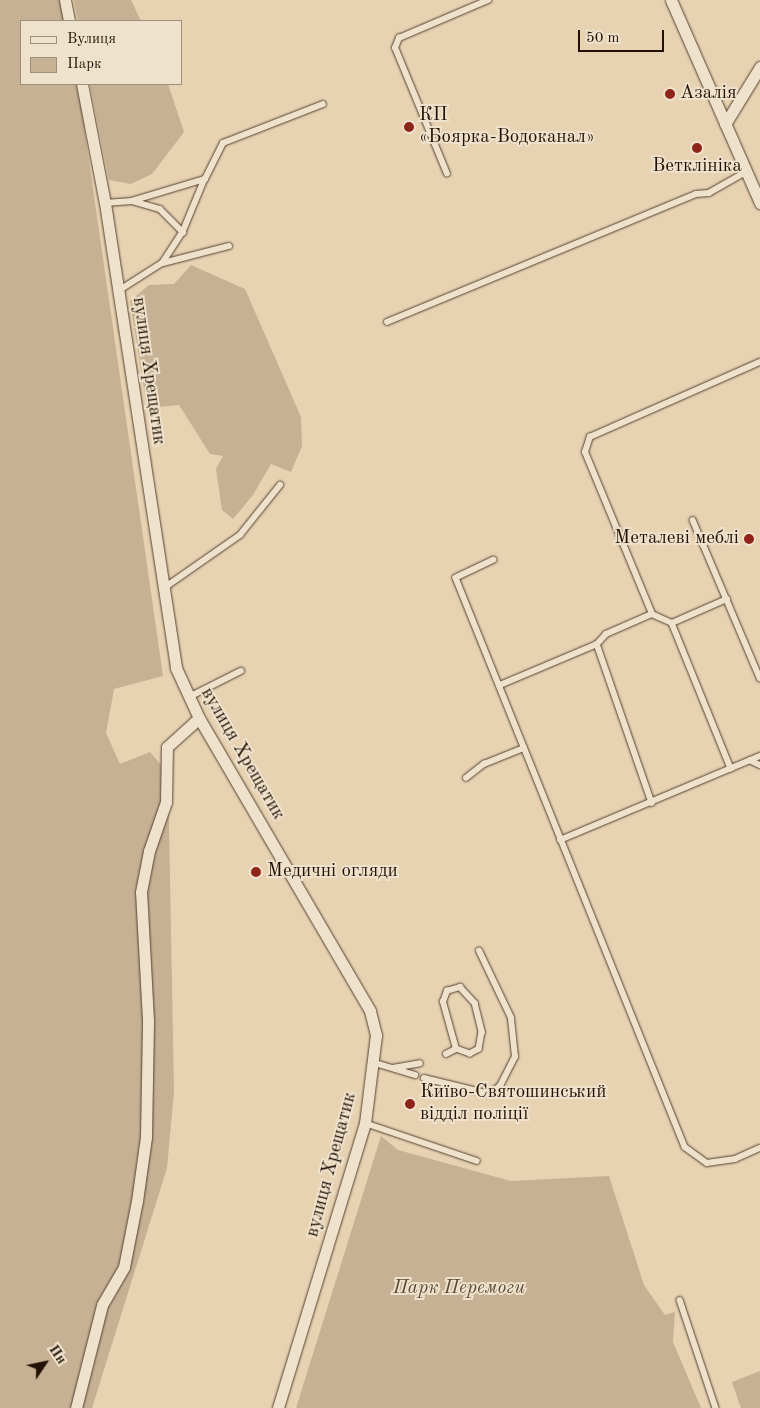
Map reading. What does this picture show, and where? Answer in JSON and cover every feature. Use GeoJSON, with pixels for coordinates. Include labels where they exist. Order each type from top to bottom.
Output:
{"type":"FeatureCollection","features":[{"type":"Feature","properties":{"kind":"street"},"geometry":{"type":"LineString","coordinates":[[65,0],[69,20]]}},
{"type":"Feature","properties":{"kind":"street"},"geometry":{"type":"LineString","coordinates":[[672,0],[760,203]]}},
{"type":"Feature","properties":{"kind":"street"},"geometry":{"type":"LineString","coordinates":[[725,124],[760,67]]}},
{"type":"Feature","properties":{"kind":"street","name":"вулиця Хрещатик"},"geometry":{"type":"LineString","coordinates":[[82,85],[105,203],[176,668],[199,718],[370,1010],[376,1034],[375,1063],[365,1123],[278,1408]]}},
{"type":"Feature","properties":{"kind":"street"},"geometry":{"type":"LineString","coordinates":[[76,1408],[102,1304],[124,1267],[138,1201],[146,1137],[148,1020],[142,892],[149,851],[166,802],[167,746],[199,718]]}},
{"type":"Feature","properties":{"kind":"lane"},"geometry":{"type":"LineString","coordinates":[[447,174],[395,48],[399,38],[488,0]]}},
{"type":"Feature","properties":{"kind":"lane"},"geometry":{"type":"LineString","coordinates":[[163,263],[183,232],[205,179],[223,144],[323,104]]}},
{"type":"Feature","properties":{"kind":"lane"},"geometry":{"type":"LineString","coordinates":[[387,322],[696,194],[709,192],[746,172]]}},
{"type":"Feature","properties":{"kind":"lane"},"geometry":{"type":"LineString","coordinates":[[105,203],[132,201],[205,179]]}},
{"type":"Feature","properties":{"kind":"lane"},"geometry":{"type":"LineString","coordinates":[[132,201],[160,209],[183,232]]}},
{"type":"Feature","properties":{"kind":"lane"},"geometry":{"type":"LineString","coordinates":[[119,291],[163,263],[229,246]]}},
{"type":"Feature","properties":{"kind":"lane"},"geometry":{"type":"LineString","coordinates":[[731,768],[672,623],[652,614],[585,452],[590,437],[760,362]]}},
{"type":"Feature","properties":{"kind":"lane"},"geometry":{"type":"LineString","coordinates":[[163,590],[240,535],[280,485]]}},
{"type":"Feature","properties":{"kind":"lane"},"geometry":{"type":"LineString","coordinates":[[693,520],[760,678]]}},
{"type":"Feature","properties":{"kind":"lane"},"geometry":{"type":"LineString","coordinates":[[494,560],[456,578],[685,1147],[707,1163],[735,1159],[760,1148]]}},
{"type":"Feature","properties":{"kind":"lane"},"geometry":{"type":"LineString","coordinates":[[672,623],[727,599]]}},
{"type":"Feature","properties":{"kind":"lane"},"geometry":{"type":"LineString","coordinates":[[500,685],[597,644],[606,634],[652,614]]}},
{"type":"Feature","properties":{"kind":"lane"},"geometry":{"type":"LineString","coordinates":[[597,644],[652,803]]}},
{"type":"Feature","properties":{"kind":"lane"},"geometry":{"type":"LineString","coordinates":[[188,697],[241,671]]}},
{"type":"Feature","properties":{"kind":"lane"},"geometry":{"type":"LineString","coordinates":[[466,778],[484,764],[524,748]]}},
{"type":"Feature","properties":{"kind":"lane"},"geometry":{"type":"LineString","coordinates":[[560,840],[652,803],[760,756]]}},
{"type":"Feature","properties":{"kind":"lane"},"geometry":{"type":"LineString","coordinates":[[750,760],[760,765]]}},
{"type":"Feature","properties":{"kind":"lane"},"geometry":{"type":"LineString","coordinates":[[424,1078],[490,1094],[500,1086],[515,1057],[511,1018],[479,951]]}},
{"type":"Feature","properties":{"kind":"lane"},"geometry":{"type":"LineString","coordinates":[[446,1054],[456,1049],[470,1054],[479,1049],[482,1032],[475,1003],[460,987],[447,991],[443,1002],[456,1049]]}},
{"type":"Feature","properties":{"kind":"lane"},"geometry":{"type":"LineString","coordinates":[[375,1063],[415,1075]]}},
{"type":"Feature","properties":{"kind":"lane"},"geometry":{"type":"LineString","coordinates":[[391,1068],[420,1063]]}},
{"type":"Feature","properties":{"kind":"lane"},"geometry":{"type":"LineString","coordinates":[[365,1123],[477,1161]]}},
{"type":"Feature","properties":{"kind":"lane"},"geometry":{"type":"LineString","coordinates":[[680,1300],[716,1408]]}},
{"type":"Feature","properties":{"kind":"green space"},"geometry":{"type":"Polygon","coordinates":[[[0,0],[64,0],[69,20],[20,20],[20,85],[78,85],[163,676],[114,689],[106,733],[120,764],[150,752],[168,773],[174,1091],[167,1168],[92,1408],[0,1408],[0,0]]]}},
{"type":"Feature","properties":{"kind":"green space"},"geometry":{"type":"Polygon","coordinates":[[[74,0],[131,0],[141,20],[78,20],[74,0]]]}},
{"type":"Feature","properties":{"kind":"green space"},"geometry":{"type":"Polygon","coordinates":[[[90,85],[168,85],[184,132],[152,174],[131,184],[109,180],[90,85]]]}},
{"type":"Feature","properties":{"kind":"green space"},"geometry":{"type":"Polygon","coordinates":[[[191,265],[245,289],[301,417],[302,446],[291,472],[271,464],[253,495],[233,519],[222,510],[216,469],[223,456],[210,454],[179,405],[147,408],[130,301],[149,285],[174,284],[191,265]]]}},
{"type":"Feature","properties":{"kind":"green space","name":"Парк Перемоги"},"geometry":{"type":"Polygon","coordinates":[[[381,1136],[398,1150],[511,1181],[609,1176],[644,1285],[665,1315],[675,1312],[673,1342],[701,1408],[296,1408],[381,1136]]]}},
{"type":"Feature","properties":{"kind":"green space"},"geometry":{"type":"Polygon","coordinates":[[[760,1371],[760,1408],[741,1408],[732,1382],[760,1371]]]}},
{"type":"Feature","properties":{"kind":"place","name":"Азалія"},"geometry":{"type":"Point","coordinates":[670,94]}},
{"type":"Feature","properties":{"kind":"place","name":"КП «Боярка-Водоканал»"},"geometry":{"type":"Point","coordinates":[409,127]}},
{"type":"Feature","properties":{"kind":"place","name":"Ветклініка"},"geometry":{"type":"Point","coordinates":[697,148]}},
{"type":"Feature","properties":{"kind":"place","name":"Металеві меблі"},"geometry":{"type":"Point","coordinates":[749,539]}},
{"type":"Feature","properties":{"kind":"place","name":"Медичні огляди"},"geometry":{"type":"Point","coordinates":[256,872]}},
{"type":"Feature","properties":{"kind":"place","name":"Київо-Святошинський відділ поліції"},"geometry":{"type":"Point","coordinates":[410,1104]}}]}
